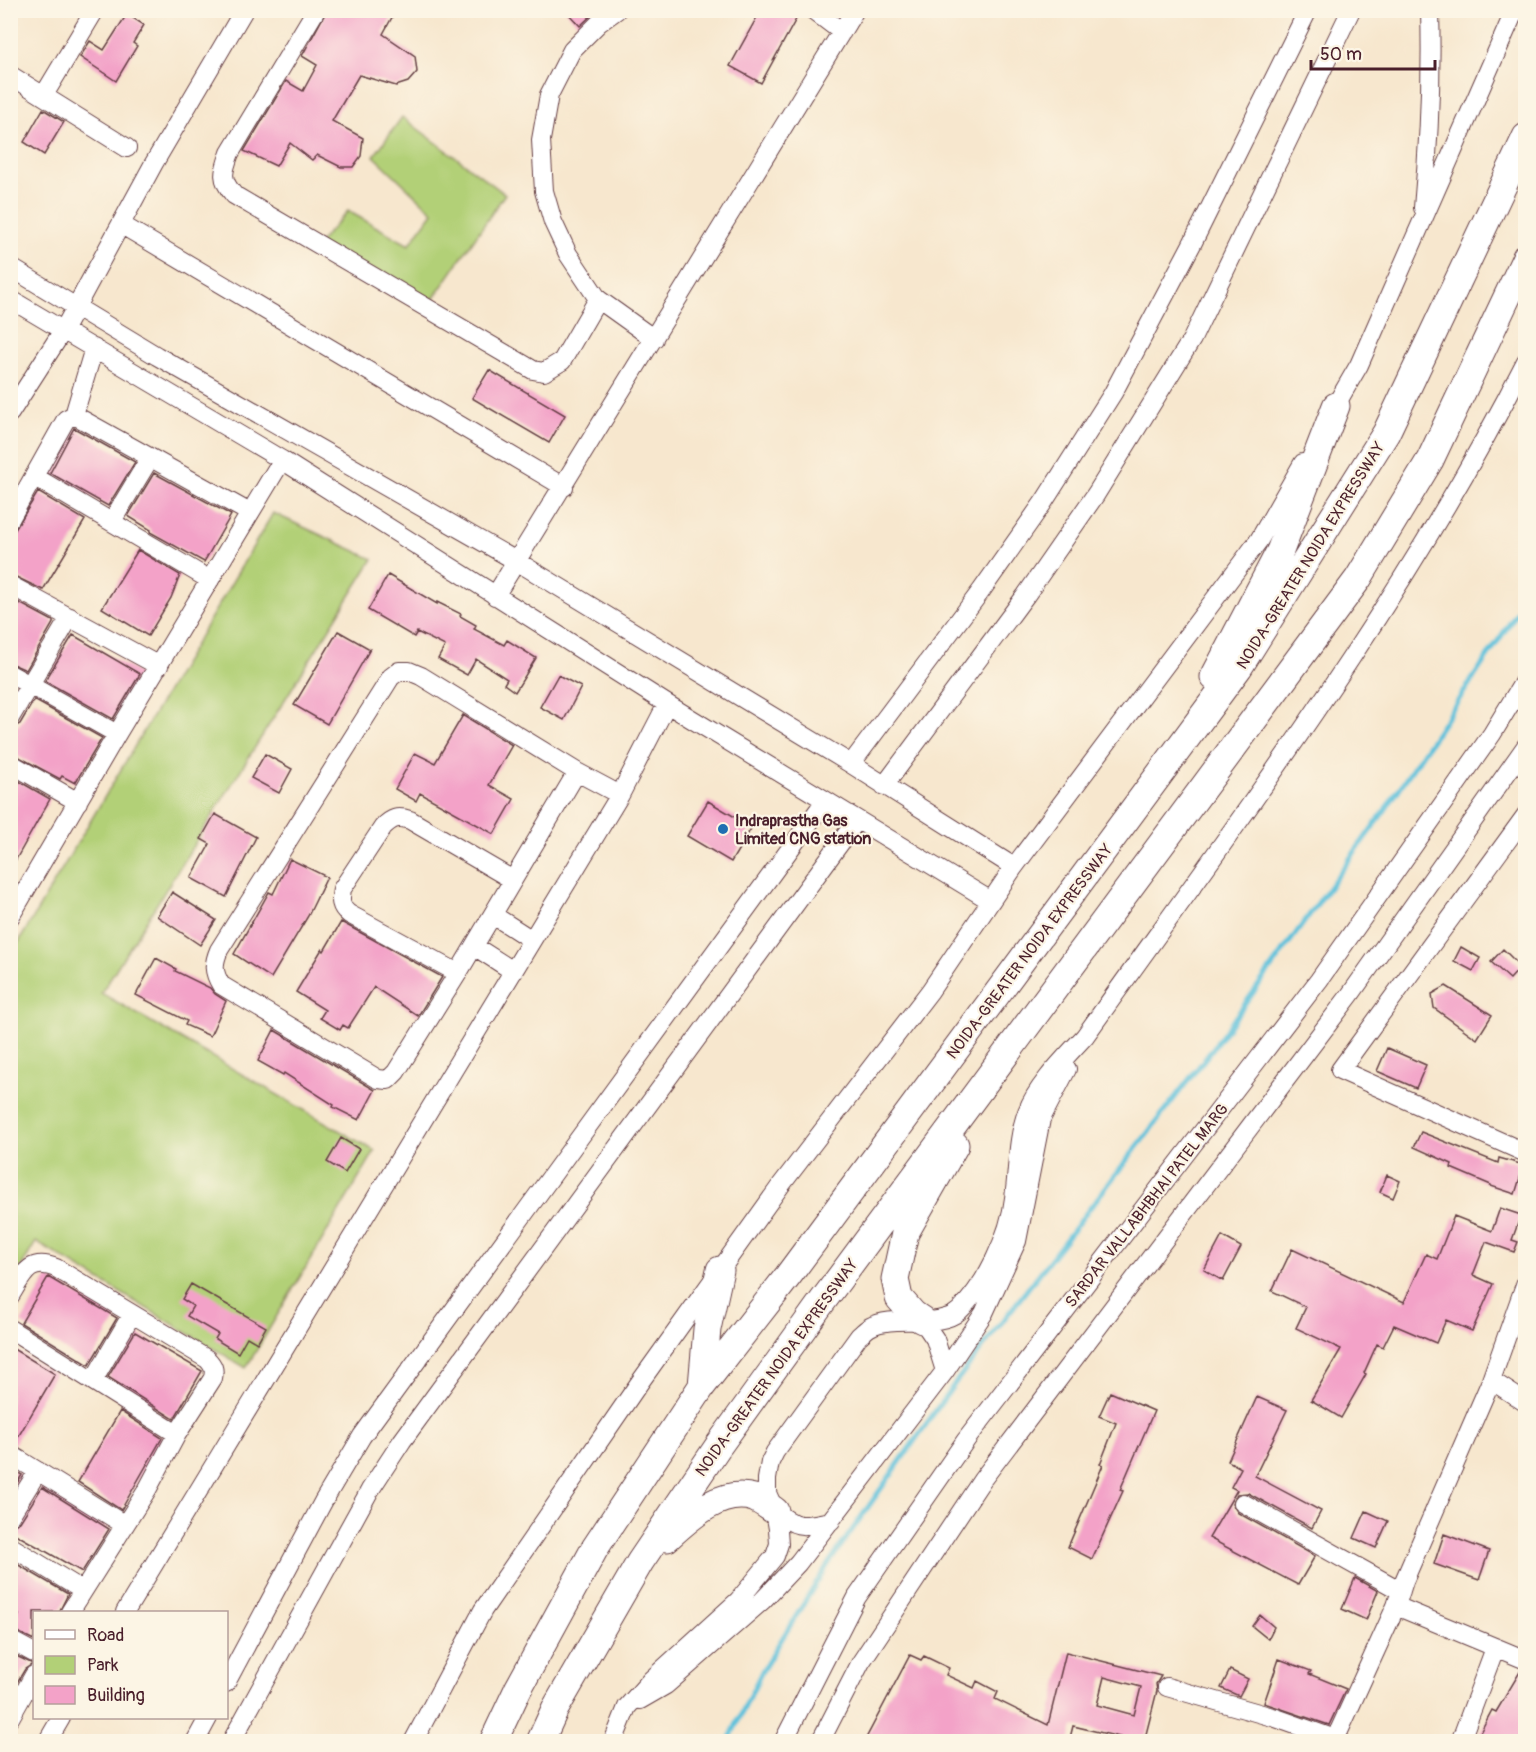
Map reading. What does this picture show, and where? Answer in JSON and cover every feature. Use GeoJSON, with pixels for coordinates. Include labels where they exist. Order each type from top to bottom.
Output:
{"type":"FeatureCollection","features":[{"type":"Feature","properties":{"kind":"highway","name":"NOIDA-GREATER NOIDA EXPRESSWAY"},"geometry":{"type":"LineString","coordinates":[[493,1742],[518,1689],[595,1548],[702,1386],[802,1257],[1239,667],[1386,433],[1526,137]]}},
{"type":"Feature","properties":{"kind":"highway","name":"NOIDA-GREATER NOIDA EXPRESSWAY"},"geometry":{"type":"LineString","coordinates":[[540,1742],[555,1709],[640,1562],[732,1426],[1358,579],[1430,460],[1526,257]]}},
{"type":"Feature","properties":{"kind":"highway"},"geometry":{"type":"LineString","coordinates":[[1172,758],[1280,551],[1336,406]]}},
{"type":"Feature","properties":{"kind":"highway"},"geometry":{"type":"LineString","coordinates":[[922,1320],[913,1314],[899,1298],[895,1280],[905,1233],[946,1163],[992,1072]]}},
{"type":"Feature","properties":{"kind":"highway"},"geometry":{"type":"LineString","coordinates":[[702,1386],[707,1329],[720,1270]]}},
{"type":"Feature","properties":{"kind":"highway"},"geometry":{"type":"LineString","coordinates":[[640,1562],[688,1518],[728,1496],[755,1498],[775,1510]]}},
{"type":"Feature","properties":{"kind":"street"},"geometry":{"type":"LineString","coordinates":[[44,95],[96,10]]}},
{"type":"Feature","properties":{"kind":"street"},"geometry":{"type":"LineString","coordinates":[[10,413],[64,330],[154,163],[244,10]]}},
{"type":"Feature","properties":{"kind":"street"},"geometry":{"type":"LineString","coordinates":[[316,10],[230,153],[224,171],[225,184],[234,195],[533,370],[544,372],[562,361],[598,299]]}},
{"type":"Feature","properties":{"kind":"street"},"geometry":{"type":"LineString","coordinates":[[617,10],[599,23],[572,50],[549,95],[541,140],[544,191],[553,222],[568,254],[598,299],[654,339]]}},
{"type":"Feature","properties":{"kind":"street"},"geometry":{"type":"LineString","coordinates":[[813,10],[842,32]]}},
{"type":"Feature","properties":{"kind":"street"},"geometry":{"type":"LineString","coordinates":[[495,596],[518,562],[855,10]]}},
{"type":"Feature","properties":{"kind":"street"},"geometry":{"type":"LineString","coordinates":[[851,764],[981,591],[1043,503],[1113,393],[1192,244],[1308,10]]}},
{"type":"Feature","properties":{"kind":"street"},"geometry":{"type":"LineString","coordinates":[[884,786],[1026,595],[1089,503],[1192,339],[1351,10]]}},
{"type":"Feature","properties":{"kind":"street"},"geometry":{"type":"LineString","coordinates":[[1421,225],[1431,109],[1430,10]]}},
{"type":"Feature","properties":{"kind":"street"},"geometry":{"type":"LineString","coordinates":[[413,1742],[483,1610],[633,1392],[781,1185],[930,991],[1014,867],[1259,540],[1359,365],[1515,10]]}},
{"type":"Feature","properties":{"kind":"street"},"geometry":{"type":"LineString","coordinates":[[10,75],[127,148]]}},
{"type":"Feature","properties":{"kind":"street"},"geometry":{"type":"LineString","coordinates":[[122,225],[564,487]]}},
{"type":"Feature","properties":{"kind":"street"},"geometry":{"type":"LineString","coordinates":[[10,267],[158,356],[518,562],[851,764],[1014,867]]}},
{"type":"Feature","properties":{"kind":"street"},"geometry":{"type":"LineString","coordinates":[[10,299],[282,460],[668,704],[990,901]]}},
{"type":"Feature","properties":{"kind":"street"},"geometry":{"type":"LineString","coordinates":[[10,519],[66,419],[74,415],[94,348]]}},
{"type":"Feature","properties":{"kind":"street"},"geometry":{"type":"LineString","coordinates":[[613,1742],[627,1707],[651,1680],[738,1601],[775,1556],[778,1544],[775,1510],[767,1493],[770,1462],[859,1336],[870,1327],[883,1322],[945,1318],[957,1313],[972,1296],[992,1266],[1006,1233],[1014,1202],[1023,1124],[1028,1109],[1045,1083],[1085,1035],[1331,690],[1445,509],[1526,361]]}},
{"type":"Feature","properties":{"kind":"street"},"geometry":{"type":"LineString","coordinates":[[74,415],[250,513]]}},
{"type":"Feature","properties":{"kind":"street"},"geometry":{"type":"LineString","coordinates":[[111,521],[150,458]]}},
{"type":"Feature","properties":{"kind":"street"},"geometry":{"type":"LineString","coordinates":[[10,917],[16,894],[78,802],[282,460]]}},
{"type":"Feature","properties":{"kind":"street"},"geometry":{"type":"LineString","coordinates":[[35,477],[210,580]]}},
{"type":"Feature","properties":{"kind":"street"},"geometry":{"type":"LineString","coordinates":[[10,585],[159,666]]}},
{"type":"Feature","properties":{"kind":"street"},"geometry":{"type":"LineString","coordinates":[[10,718],[70,617]]}},
{"type":"Feature","properties":{"kind":"street"},"geometry":{"type":"LineString","coordinates":[[577,772],[458,973],[396,1072],[388,1080],[378,1079],[221,986],[213,973],[214,960],[219,950],[391,676],[399,670],[422,676],[577,772],[620,795]]}},
{"type":"Feature","properties":{"kind":"street"},"geometry":{"type":"LineString","coordinates":[[10,674],[117,734]]}},
{"type":"Feature","properties":{"kind":"street","name":"SARDAR VALLABHBHAI PATEL MARG"},"geometry":{"type":"LineString","coordinates":[[783,1742],[857,1597],[959,1449],[1319,980],[1492,734],[1526,678]]}},
{"type":"Feature","properties":{"kind":"street"},"geometry":{"type":"LineString","coordinates":[[126,1611],[620,795],[668,704]]}},
{"type":"Feature","properties":{"kind":"street","name":"SARDAR VALLABHBHAI PATEL MARG"},"geometry":{"type":"LineString","coordinates":[[820,1742],[861,1662],[982,1480],[1350,995],[1526,746]]}},
{"type":"Feature","properties":{"kind":"street"},"geometry":{"type":"LineString","coordinates":[[10,763],[78,802]]}},
{"type":"Feature","properties":{"kind":"street"},"geometry":{"type":"LineString","coordinates":[[228,1679],[324,1500],[362,1436],[825,801]]}},
{"type":"Feature","properties":{"kind":"street"},"geometry":{"type":"LineString","coordinates":[[1526,815],[1340,1070],[1526,1153]]}},
{"type":"Feature","properties":{"kind":"street"},"geometry":{"type":"LineString","coordinates":[[458,973],[349,914],[343,909],[340,900],[342,889],[383,827],[390,820],[399,816],[410,820],[513,880]]}},
{"type":"Feature","properties":{"kind":"street"},"geometry":{"type":"LineString","coordinates":[[231,1742],[370,1490],[402,1441],[857,820]]}},
{"type":"Feature","properties":{"kind":"street"},"geometry":{"type":"LineString","coordinates":[[493,915],[532,940]]}},
{"type":"Feature","properties":{"kind":"street"},"geometry":{"type":"LineString","coordinates":[[474,946],[513,971]]}},
{"type":"Feature","properties":{"kind":"street"},"geometry":{"type":"LineString","coordinates":[[627,1707],[666,1685],[762,1601],[798,1563],[945,1371],[984,1313],[1010,1258],[1017,1241],[1041,1119],[1085,1035]]}},
{"type":"Feature","properties":{"kind":"street"},"geometry":{"type":"LineString","coordinates":[[10,1296],[22,1276],[31,1267],[37,1264],[48,1264],[207,1359],[213,1365],[213,1378],[177,1434],[147,1490],[71,1611]]}},
{"type":"Feature","properties":{"kind":"street"},"geometry":{"type":"LineString","coordinates":[[1167,1687],[1257,1713],[1335,1740],[1399,1599],[1491,1380],[1526,1282]]}},
{"type":"Feature","properties":{"kind":"street"},"geometry":{"type":"LineString","coordinates":[[93,1381],[132,1314]]}},
{"type":"Feature","properties":{"kind":"street"},"geometry":{"type":"LineString","coordinates":[[922,1320],[935,1340],[945,1371]]}},
{"type":"Feature","properties":{"kind":"street"},"geometry":{"type":"LineString","coordinates":[[10,1329],[177,1434]]}},
{"type":"Feature","properties":{"kind":"street"},"geometry":{"type":"LineString","coordinates":[[1491,1380],[1526,1403]]}},
{"type":"Feature","properties":{"kind":"street"},"geometry":{"type":"LineString","coordinates":[[10,1454],[125,1525]]}},
{"type":"Feature","properties":{"kind":"street"},"geometry":{"type":"LineString","coordinates":[[10,1516],[38,1471]]}},
{"type":"Feature","properties":{"kind":"street"},"geometry":{"type":"LineString","coordinates":[[1243,1503],[1399,1599],[1495,1648],[1526,1660]]}},
{"type":"Feature","properties":{"kind":"street"},"geometry":{"type":"LineString","coordinates":[[775,1510],[790,1523],[803,1526],[831,1521]]}},
{"type":"Feature","properties":{"kind":"street"},"geometry":{"type":"LineString","coordinates":[[10,1546],[82,1590]]}},
{"type":"Feature","properties":{"kind":"street"},"geometry":{"type":"LineString","coordinates":[[10,1640],[33,1652]]}},
{"type":"Feature","properties":{"kind":"street"},"geometry":{"type":"LineString","coordinates":[[1460,1742],[1495,1648]]}},
{"type":"Feature","properties":{"kind":"street"},"geometry":{"type":"LineString","coordinates":[[10,1718],[33,1677]]}},
{"type":"Feature","properties":{"kind":"street"},"geometry":{"type":"LineString","coordinates":[[47,1742],[60,1719]]}},
{"type":"Feature","properties":{"kind":"street"},"geometry":{"type":"LineString","coordinates":[[195,1742],[207,1719]]}},
{"type":"Feature","properties":{"kind":"green space"},"geometry":{"type":"Polygon","coordinates":[[[402,117],[505,194],[427,308],[318,244],[348,211],[409,245],[433,212],[374,156],[402,117]]]}},
{"type":"Feature","properties":{"kind":"green space"},"geometry":{"type":"Polygon","coordinates":[[[273,513],[373,559],[101,993],[375,1151],[246,1368],[36,1242],[11,1284],[11,955],[273,513]]]}},
{"type":"Feature","properties":{"kind":"building"},"geometry":{"type":"Polygon","coordinates":[[[327,10],[396,10],[383,34],[415,56],[417,72],[408,82],[396,86],[359,75],[332,121],[363,138],[361,156],[353,167],[341,167],[317,155],[312,160],[290,143],[276,166],[244,151],[286,81],[303,91],[317,65],[302,56],[327,10]]]}},
{"type":"Feature","properties":{"kind":"building"},"geometry":{"type":"Polygon","coordinates":[[[565,10],[597,10],[580,26],[565,10]]]}},
{"type":"Feature","properties":{"kind":"building"},"geometry":{"type":"Polygon","coordinates":[[[761,10],[801,10],[761,83],[730,66],[761,10]]]}},
{"type":"Feature","properties":{"kind":"building"},"geometry":{"type":"Polygon","coordinates":[[[127,14],[144,25],[133,43],[137,46],[116,81],[80,57],[90,41],[104,50],[127,14]]]}},
{"type":"Feature","properties":{"kind":"building"},"geometry":{"type":"Polygon","coordinates":[[[43,109],[64,122],[44,155],[24,142],[43,109]]]}},
{"type":"Feature","properties":{"kind":"building"},"geometry":{"type":"Polygon","coordinates":[[[489,370],[565,415],[549,443],[472,398],[489,370]]]}},
{"type":"Feature","properties":{"kind":"building"},"geometry":{"type":"Polygon","coordinates":[[[74,428],[135,462],[108,506],[50,473],[74,428]]]}},
{"type":"Feature","properties":{"kind":"building"},"geometry":{"type":"Polygon","coordinates":[[[154,473],[231,515],[204,562],[150,532],[151,530],[128,516],[154,473]]]}},
{"type":"Feature","properties":{"kind":"building"},"geometry":{"type":"Polygon","coordinates":[[[38,492],[85,520],[43,590],[10,574],[10,538],[38,492]]]}},
{"type":"Feature","properties":{"kind":"building"},"geometry":{"type":"Polygon","coordinates":[[[138,550],[180,575],[171,598],[148,636],[102,608],[138,550]]]}},
{"type":"Feature","properties":{"kind":"building"},"geometry":{"type":"Polygon","coordinates":[[[388,575],[437,604],[437,602],[461,614],[460,616],[476,625],[474,629],[504,645],[507,640],[536,658],[515,692],[504,684],[507,679],[476,659],[467,675],[438,659],[445,646],[417,632],[414,637],[368,610],[388,575]]]}},
{"type":"Feature","properties":{"kind":"building"},"geometry":{"type":"Polygon","coordinates":[[[10,598],[53,621],[26,670],[10,663],[10,598]]]}},
{"type":"Feature","properties":{"kind":"building"},"geometry":{"type":"Polygon","coordinates":[[[338,631],[370,649],[327,724],[294,705],[338,631]]]}},
{"type":"Feature","properties":{"kind":"building"},"geometry":{"type":"Polygon","coordinates":[[[73,635],[140,674],[113,719],[45,681],[73,635]]]}},
{"type":"Feature","properties":{"kind":"building"},"geometry":{"type":"Polygon","coordinates":[[[558,675],[581,687],[564,720],[540,707],[558,675]]]}},
{"type":"Feature","properties":{"kind":"building"},"geometry":{"type":"Polygon","coordinates":[[[34,700],[102,738],[75,783],[62,776],[60,779],[10,752],[10,729],[20,724],[34,700]]]}},
{"type":"Feature","properties":{"kind":"building"},"geometry":{"type":"Polygon","coordinates":[[[463,715],[512,745],[489,785],[514,799],[494,834],[420,793],[416,801],[395,789],[415,753],[435,763],[463,715]]]}},
{"type":"Feature","properties":{"kind":"building"},"geometry":{"type":"Polygon","coordinates":[[[265,754],[292,769],[279,793],[251,778],[265,754]]]}},
{"type":"Feature","properties":{"kind":"building"},"geometry":{"type":"Polygon","coordinates":[[[10,776],[50,799],[10,870],[10,776]]]}},
{"type":"Feature","properties":{"kind":"building"},"geometry":{"type":"Polygon","coordinates":[[[708,801],[752,827],[731,862],[687,836],[708,801]]]}},
{"type":"Feature","properties":{"kind":"building"},"geometry":{"type":"Polygon","coordinates":[[[215,814],[256,837],[226,897],[191,878],[210,844],[201,839],[215,814]]]}},
{"type":"Feature","properties":{"kind":"building"},"geometry":{"type":"Polygon","coordinates":[[[290,859],[327,877],[308,916],[271,978],[234,954],[269,892],[273,894],[290,859]]]}},
{"type":"Feature","properties":{"kind":"building"},"geometry":{"type":"Polygon","coordinates":[[[172,892],[216,920],[200,945],[157,916],[172,892]]]}},
{"type":"Feature","properties":{"kind":"building"},"geometry":{"type":"Polygon","coordinates":[[[341,922],[442,977],[418,1016],[374,987],[348,1028],[343,1025],[340,1030],[320,1018],[325,1010],[296,992],[341,922]]]}},
{"type":"Feature","properties":{"kind":"building"},"geometry":{"type":"Polygon","coordinates":[[[1461,947],[1480,958],[1473,971],[1454,961],[1461,947]]]}},
{"type":"Feature","properties":{"kind":"building"},"geometry":{"type":"Polygon","coordinates":[[[1503,949],[1521,967],[1510,979],[1491,962],[1503,949]]]}},
{"type":"Feature","properties":{"kind":"building"},"geometry":{"type":"Polygon","coordinates":[[[156,958],[176,969],[175,971],[210,988],[226,1001],[210,1036],[185,1025],[187,1021],[136,995],[156,958]]]}},
{"type":"Feature","properties":{"kind":"building"},"geometry":{"type":"Polygon","coordinates":[[[1446,986],[1492,1015],[1477,1039],[1434,1008],[1432,994],[1446,986]]]}},
{"type":"Feature","properties":{"kind":"building"},"geometry":{"type":"Polygon","coordinates":[[[274,1030],[375,1090],[359,1120],[333,1107],[334,1105],[284,1073],[283,1075],[258,1061],[274,1030]]]}},
{"type":"Feature","properties":{"kind":"building"},"geometry":{"type":"Polygon","coordinates":[[[1387,1048],[1426,1065],[1416,1088],[1377,1071],[1387,1048]]]}},
{"type":"Feature","properties":{"kind":"building"},"geometry":{"type":"Polygon","coordinates":[[[1421,1132],[1498,1163],[1499,1158],[1524,1165],[1515,1194],[1451,1168],[1452,1164],[1414,1147],[1421,1132]]]}},
{"type":"Feature","properties":{"kind":"building"},"geometry":{"type":"Polygon","coordinates":[[[341,1138],[359,1149],[345,1173],[327,1162],[341,1138]]]}},
{"type":"Feature","properties":{"kind":"building"},"geometry":{"type":"Polygon","coordinates":[[[1387,1175],[1400,1181],[1393,1198],[1380,1192],[1387,1175]]]}},
{"type":"Feature","properties":{"kind":"building"},"geometry":{"type":"Polygon","coordinates":[[[1500,1208],[1521,1215],[1512,1240],[1518,1242],[1514,1252],[1486,1242],[1473,1275],[1493,1284],[1472,1331],[1446,1320],[1436,1343],[1394,1325],[1383,1347],[1377,1344],[1364,1373],[1366,1374],[1341,1418],[1311,1400],[1341,1349],[1296,1328],[1306,1307],[1272,1291],[1292,1249],[1404,1302],[1426,1254],[1437,1259],[1454,1216],[1492,1231],[1500,1208]]]}},
{"type":"Feature","properties":{"kind":"building"},"geometry":{"type":"Polygon","coordinates":[[[1222,1236],[1241,1247],[1223,1281],[1204,1270],[1222,1236]]]}},
{"type":"Feature","properties":{"kind":"building"},"geometry":{"type":"Polygon","coordinates":[[[48,1277],[117,1318],[89,1365],[21,1323],[48,1277]]]}},
{"type":"Feature","properties":{"kind":"building"},"geometry":{"type":"Polygon","coordinates":[[[191,1284],[266,1327],[257,1343],[247,1337],[238,1353],[215,1339],[218,1334],[187,1316],[193,1306],[182,1299],[191,1284]]]}},
{"type":"Feature","properties":{"kind":"building"},"geometry":{"type":"Polygon","coordinates":[[[135,1332],[202,1371],[174,1419],[108,1377],[135,1332]]]}},
{"type":"Feature","properties":{"kind":"building"},"geometry":{"type":"Polygon","coordinates":[[[10,1347],[55,1374],[14,1444],[10,1443],[10,1347]]]}},
{"type":"Feature","properties":{"kind":"building"},"geometry":{"type":"Polygon","coordinates":[[[1110,1392],[1154,1411],[1120,1490],[1123,1491],[1092,1559],[1068,1547],[1103,1465],[1100,1464],[1116,1423],[1099,1416],[1110,1392]]]}},
{"type":"Feature","properties":{"kind":"building"},"geometry":{"type":"Polygon","coordinates":[[[1257,1397],[1287,1410],[1255,1476],[1321,1511],[1312,1528],[1248,1493],[1237,1494],[1232,1504],[1238,1513],[1315,1556],[1298,1585],[1209,1538],[1237,1490],[1231,1487],[1241,1468],[1228,1461],[1257,1397]]]}},
{"type":"Feature","properties":{"kind":"building"},"geometry":{"type":"Polygon","coordinates":[[[120,1411],[162,1438],[121,1510],[78,1482],[120,1411]]]}},
{"type":"Feature","properties":{"kind":"building"},"geometry":{"type":"Polygon","coordinates":[[[10,1468],[22,1475],[10,1494],[10,1468]]]}},
{"type":"Feature","properties":{"kind":"building"},"geometry":{"type":"Polygon","coordinates":[[[42,1487],[109,1529],[82,1572],[10,1531],[10,1527],[20,1522],[42,1487]]]}},
{"type":"Feature","properties":{"kind":"building"},"geometry":{"type":"Polygon","coordinates":[[[1366,1511],[1388,1521],[1376,1548],[1354,1538],[1366,1511]]]}},
{"type":"Feature","properties":{"kind":"building"},"geometry":{"type":"Polygon","coordinates":[[[1444,1534],[1489,1551],[1479,1580],[1434,1564],[1444,1534]]]}},
{"type":"Feature","properties":{"kind":"building"},"geometry":{"type":"Polygon","coordinates":[[[10,1560],[68,1594],[60,1611],[33,1611],[33,1640],[11,1629],[19,1615],[10,1610],[10,1560]]]}},
{"type":"Feature","properties":{"kind":"building"},"geometry":{"type":"Polygon","coordinates":[[[1355,1578],[1378,1591],[1366,1620],[1342,1609],[1355,1578]]]}},
{"type":"Feature","properties":{"kind":"building"},"geometry":{"type":"Polygon","coordinates":[[[1260,1615],[1274,1627],[1268,1639],[1252,1626],[1260,1615]]]}},
{"type":"Feature","properties":{"kind":"building"},"geometry":{"type":"Polygon","coordinates":[[[1066,1652],[1161,1676],[1156,1684],[1157,1691],[1144,1742],[1119,1742],[1120,1737],[1073,1726],[1069,1742],[864,1742],[910,1655],[921,1660],[924,1656],[949,1668],[946,1675],[974,1688],[977,1681],[998,1692],[995,1699],[1048,1725],[1066,1652]],[[1104,1677],[1097,1705],[1134,1715],[1141,1687],[1104,1677]]]}},
{"type":"Feature","properties":{"kind":"building"},"geometry":{"type":"Polygon","coordinates":[[[10,1653],[33,1664],[25,1669],[10,1694],[10,1653]]]}},
{"type":"Feature","properties":{"kind":"building"},"geometry":{"type":"Polygon","coordinates":[[[1279,1659],[1311,1671],[1309,1674],[1346,1689],[1329,1725],[1264,1703],[1279,1659]]]}},
{"type":"Feature","properties":{"kind":"building"},"geometry":{"type":"Polygon","coordinates":[[[1230,1670],[1248,1679],[1239,1696],[1221,1688],[1230,1670]]]}},
{"type":"Feature","properties":{"kind":"building"},"geometry":{"type":"Polygon","coordinates":[[[1521,1670],[1526,1671],[1526,1742],[1475,1742],[1492,1710],[1496,1712],[1521,1670]]]}},
{"type":"Feature","properties":{"kind":"waterway"},"geometry":{"type":"LineString","coordinates":[[728,1742],[762,1671],[829,1563],[955,1383],[1214,1047],[1385,810],[1526,599]]}},
{"type":"Feature","properties":{"kind":"place","name":"Indraprastha Gas Limited CNG station"},"geometry":{"type":"Point","coordinates":[723,829]}}]}
